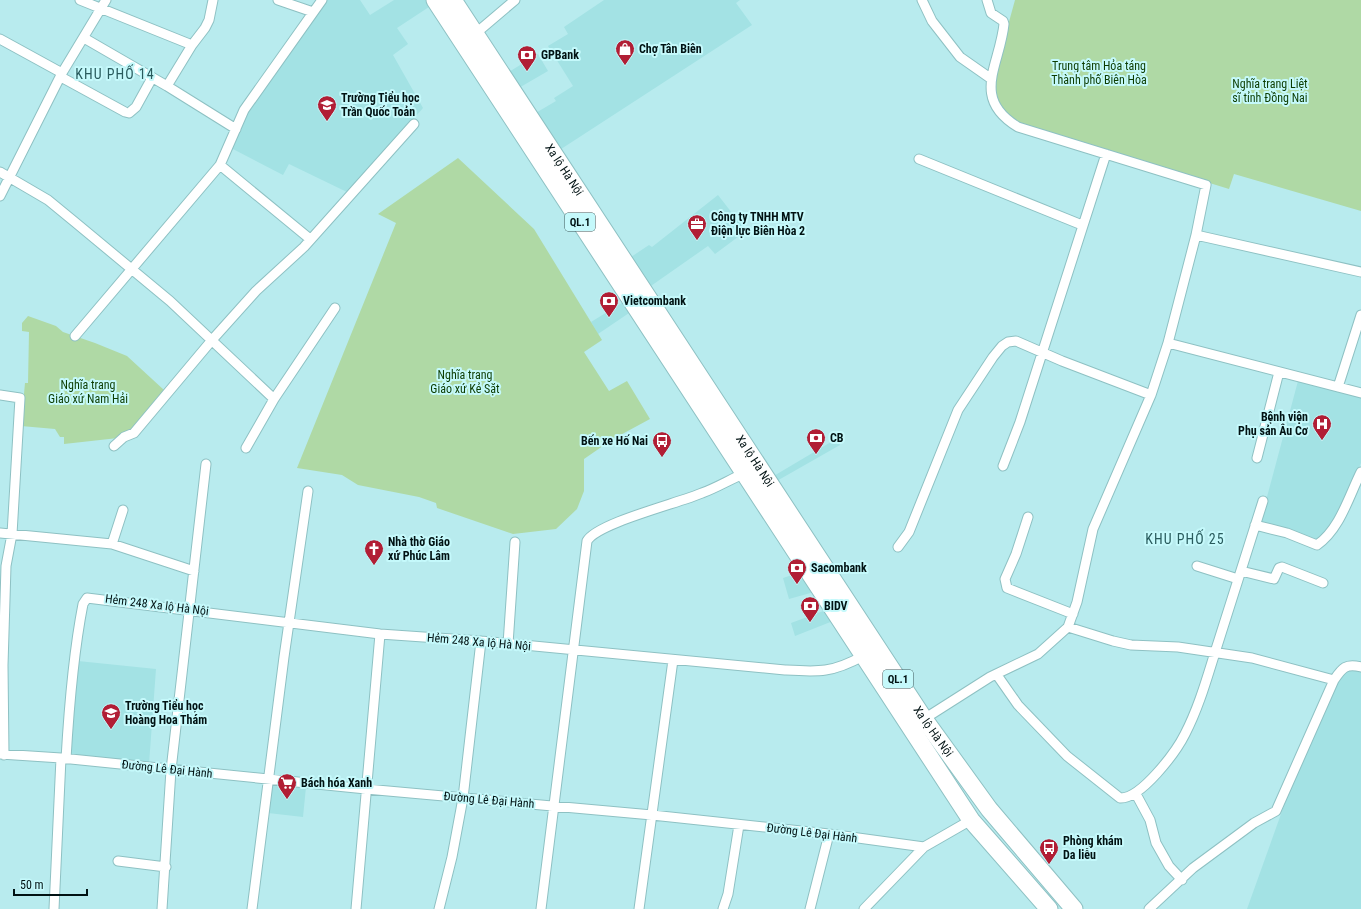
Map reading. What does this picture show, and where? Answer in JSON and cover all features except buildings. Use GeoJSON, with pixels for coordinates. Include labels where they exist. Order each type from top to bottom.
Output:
{"type":"FeatureCollection","features":[{"type":"Feature","properties":{"kind":"highway","name":"Xa lộ Hà Nội"},"geometry":{"type":"LineString","coordinates":[[435,0],[553,166],[750,470],[863,656],[971,820],[1050,909]]}},
{"type":"Feature","properties":{"kind":"highway","name":"Xa lộ Hà Nội"},"geometry":{"type":"LineString","coordinates":[[453,0],[475,34],[553,166]]}},
{"type":"Feature","properties":{"kind":"highway","name":"Xa lộ Hà Nội"},"geometry":{"type":"LineString","coordinates":[[750,470],[924,719],[989,809],[1074,909]]}},
{"type":"Feature","properties":{"kind":"street"},"geometry":{"type":"LineString","coordinates":[[80,0],[104,4],[192,45]]}},
{"type":"Feature","properties":{"kind":"street"},"geometry":{"type":"LineString","coordinates":[[167,86],[209,20],[213,0]]}},
{"type":"Feature","properties":{"kind":"street"},"geometry":{"type":"LineString","coordinates":[[278,0],[313,12]]}},
{"type":"Feature","properties":{"kind":"street"},"geometry":{"type":"LineString","coordinates":[[75,336],[220,166],[244,110],[322,0]]}},
{"type":"Feature","properties":{"kind":"street"},"geometry":{"type":"LineString","coordinates":[[475,34],[514,0]]}},
{"type":"Feature","properties":{"kind":"street"},"geometry":{"type":"LineString","coordinates":[[922,0],[932,21],[960,56],[990,78]]}},
{"type":"Feature","properties":{"kind":"street"},"geometry":{"type":"LineString","coordinates":[[924,719],[997,674],[1038,654],[1068,627],[1073,614],[1093,529],[1151,395],[1168,343],[1196,234],[1206,185],[1018,127],[1005,120],[994,106],[990,78],[1004,24],[1003,21],[990,13],[987,0]]}},
{"type":"Feature","properties":{"kind":"street"},"geometry":{"type":"LineString","coordinates":[[0,196],[61,75],[104,4]]}},
{"type":"Feature","properties":{"kind":"street"},"geometry":{"type":"LineString","coordinates":[[84,38],[167,86],[236,129]]}},
{"type":"Feature","properties":{"kind":"street"},"geometry":{"type":"LineString","coordinates":[[0,39],[129,113],[136,108],[152,78]]}},
{"type":"Feature","properties":{"kind":"street"},"geometry":{"type":"LineString","coordinates":[[114,446],[124,437],[134,433],[212,340],[256,291],[304,247],[414,124]]}},
{"type":"Feature","properties":{"kind":"street"},"geometry":{"type":"LineString","coordinates":[[1003,466],[1020,422],[1106,154]]}},
{"type":"Feature","properties":{"kind":"street"},"geometry":{"type":"LineString","coordinates":[[919,159],[1082,225]]}},
{"type":"Feature","properties":{"kind":"street"},"geometry":{"type":"LineString","coordinates":[[220,166],[310,239]]}},
{"type":"Feature","properties":{"kind":"street"},"geometry":{"type":"LineString","coordinates":[[0,172],[48,200],[132,270],[212,340],[274,399]]}},
{"type":"Feature","properties":{"kind":"street"},"geometry":{"type":"LineString","coordinates":[[1196,234],[1361,272]]}},
{"type":"Feature","properties":{"kind":"street"},"geometry":{"type":"LineString","coordinates":[[246,448],[274,399],[335,308]]}},
{"type":"Feature","properties":{"kind":"street"},"geometry":{"type":"LineString","coordinates":[[1338,387],[1361,315]]}},
{"type":"Feature","properties":{"kind":"street"},"geometry":{"type":"LineString","coordinates":[[898,547],[909,532],[958,410],[993,356],[1002,346],[1016,341],[1151,395]]}},
{"type":"Feature","properties":{"kind":"street"},"geometry":{"type":"LineString","coordinates":[[1168,343],[1361,394]]}},
{"type":"Feature","properties":{"kind":"street"},"geometry":{"type":"LineString","coordinates":[[1257,458],[1279,372]]}},
{"type":"Feature","properties":{"kind":"street"},"geometry":{"type":"LineString","coordinates":[[0,395],[20,398],[12,534],[3,578],[2,754]]}},
{"type":"Feature","properties":{"kind":"street"},"geometry":{"type":"LineString","coordinates":[[162,909],[172,770],[188,609],[194,571],[206,464]]}},
{"type":"Feature","properties":{"kind":"street"},"geometry":{"type":"LineString","coordinates":[[541,909],[575,650],[586,545],[589,538],[612,525],[702,493],[750,470]]}},
{"type":"Feature","properties":{"kind":"street"},"geometry":{"type":"LineString","coordinates":[[1255,525],[1287,534],[1317,546],[1328,535],[1338,520],[1361,472]]}},
{"type":"Feature","properties":{"kind":"street"},"geometry":{"type":"LineString","coordinates":[[252,909],[308,491]]}},
{"type":"Feature","properties":{"kind":"street"},"geometry":{"type":"LineString","coordinates":[[997,674],[1018,705],[1067,756],[1120,798],[1126,798],[1136,794],[1170,758],[1184,736],[1200,700],[1263,500]]}},
{"type":"Feature","properties":{"kind":"street"},"geometry":{"type":"LineString","coordinates":[[112,544],[123,510]]}},
{"type":"Feature","properties":{"kind":"street"},"geometry":{"type":"LineString","coordinates":[[1028,518],[1016,554],[1005,579],[1005,584],[1007,588],[1073,614]]}},
{"type":"Feature","properties":{"kind":"street"},"geometry":{"type":"LineString","coordinates":[[0,533],[112,544],[194,571]]}},
{"type":"Feature","properties":{"kind":"street"},"geometry":{"type":"LineString","coordinates":[[508,644],[515,542]]}},
{"type":"Feature","properties":{"kind":"street"},"geometry":{"type":"LineString","coordinates":[[1197,566],[1239,575],[1274,579],[1279,568],[1282,567],[1323,583]]}},
{"type":"Feature","properties":{"kind":"street","name":"Hẻm 248 Xa lộ Hà Nội"},"geometry":{"type":"LineString","coordinates":[[64,759],[69,701],[81,618],[84,601],[87,598],[188,609],[380,634],[480,641],[736,667],[819,672],[842,667],[863,656]]}},
{"type":"Feature","properties":{"kind":"street"},"geometry":{"type":"LineString","coordinates":[[1068,627],[1131,645],[1178,647],[1252,658],[1334,680]]}},
{"type":"Feature","properties":{"kind":"street"},"geometry":{"type":"LineString","coordinates":[[356,909],[380,634]]}},
{"type":"Feature","properties":{"kind":"street"},"geometry":{"type":"LineString","coordinates":[[439,909],[452,857],[463,798],[480,641]]}},
{"type":"Feature","properties":{"kind":"street"},"geometry":{"type":"LineString","coordinates":[[639,909],[673,660]]}},
{"type":"Feature","properties":{"kind":"street"},"geometry":{"type":"LineString","coordinates":[[1149,909],[1182,880],[1193,868],[1254,823],[1276,811],[1334,680],[1346,666],[1361,667]]}},
{"type":"Feature","properties":{"kind":"street","name":"Đường Lê Đại Hành"},"geometry":{"type":"LineString","coordinates":[[2,754],[652,815],[829,834],[924,848]]}},
{"type":"Feature","properties":{"kind":"street"},"geometry":{"type":"LineString","coordinates":[[54,909],[64,759]]}},
{"type":"Feature","properties":{"kind":"street"},"geometry":{"type":"LineString","coordinates":[[1136,794],[1150,820],[1156,842],[1168,866],[1182,880]]}},
{"type":"Feature","properties":{"kind":"street"},"geometry":{"type":"LineString","coordinates":[[864,909],[924,848],[971,820]]}},
{"type":"Feature","properties":{"kind":"street"},"geometry":{"type":"LineString","coordinates":[[723,909],[728,894],[739,824]]}},
{"type":"Feature","properties":{"kind":"street"},"geometry":{"type":"LineString","coordinates":[[810,909],[829,834]]}},
{"type":"Feature","properties":{"kind":"street"},"geometry":{"type":"LineString","coordinates":[[118,861],[166,867]]}},
{"type":"Feature","properties":{"kind":"shaded area","name":"Trường Tiểu học Trần Quốc Toản"},"geometry":{"type":"Polygon","coordinates":[[[326,0],[360,0],[370,15],[394,0],[429,0],[432,5],[397,28],[408,44],[393,55],[423,108],[349,193],[289,164],[283,175],[231,148],[247,111],[326,0]]]}},
{"type":"Feature","properties":{"kind":"shaded area","name":"Chợ Tân Biên"},"geometry":{"type":"Polygon","coordinates":[[[604,0],[740,0],[736,3],[752,25],[558,151],[534,114],[556,101],[554,98],[573,86],[548,46],[568,34],[564,27],[604,0]]]}},
{"type":"Feature","properties":{"kind":"shaded area","name":"GPBank"},"geometry":{"type":"Polygon","coordinates":[[[538,54],[548,71],[517,89],[507,73],[538,54]]]}},
{"type":"Feature","properties":{"kind":"shaded area","name":"Công ty TNHH MTV Điện lực Biên Hòa 2"},"geometry":{"type":"Polygon","coordinates":[[[718,195],[746,231],[715,254],[708,246],[648,288],[628,259],[649,245],[652,247],[718,195]]]}},
{"type":"Feature","properties":{"kind":"shaded area","name":"Vietcombank"},"geometry":{"type":"Polygon","coordinates":[[[625,301],[632,311],[598,334],[591,322],[625,301]]]}},
{"type":"Feature","properties":{"kind":"shaded area","name":"Bệnh viện Phụ sản Âu Cơ"},"geometry":{"type":"Polygon","coordinates":[[[1298,381],[1361,397],[1361,463],[1336,517],[1326,533],[1316,542],[1260,523],[1298,381]]]}},
{"type":"Feature","properties":{"kind":"shaded area","name":"CB"},"geometry":{"type":"Polygon","coordinates":[[[836,439],[840,445],[775,482],[772,477],[836,439]]]}},
{"type":"Feature","properties":{"kind":"shaded area","name":"Sacombank"},"geometry":{"type":"Polygon","coordinates":[[[801,572],[814,592],[789,599],[783,578],[801,572]]]}},
{"type":"Feature","properties":{"kind":"shaded area","name":"BIDV"},"geometry":{"type":"Polygon","coordinates":[[[826,610],[833,621],[795,636],[791,623],[826,610]]]}},
{"type":"Feature","properties":{"kind":"shaded area","name":"Trường Tiểu học Hoàng Hoa Thám"},"geometry":{"type":"Polygon","coordinates":[[[78,661],[156,669],[149,764],[70,756],[78,661]]]}},
{"type":"Feature","properties":{"kind":"shaded area"},"geometry":{"type":"Polygon","coordinates":[[[1347,669],[1361,670],[1361,909],[1247,909],[1286,800],[1320,716],[1337,681],[1347,669]]]}},
{"type":"Feature","properties":{"kind":"shaded area","name":"Bách hóa Xanh"},"geometry":{"type":"Polygon","coordinates":[[[272,783],[306,787],[303,817],[268,813],[272,783]]]}},
{"type":"Feature","properties":{"kind":"green space"},"geometry":{"type":"Polygon","coordinates":[[[1015,0],[1361,0],[1361,211],[1234,174],[1229,189],[1019,124],[998,104],[993,80],[1015,0]]]}},
{"type":"Feature","properties":{"kind":"green space","name":"Nghĩa trang Giáo xứ Kẻ Sặt"},"geometry":{"type":"Polygon","coordinates":[[[458,158],[534,229],[602,340],[584,352],[609,391],[627,381],[650,419],[613,439],[584,459],[584,491],[577,509],[556,529],[513,534],[437,508],[436,503],[419,497],[358,485],[342,475],[297,468],[396,223],[378,214],[458,158]]]}},
{"type":"Feature","properties":{"kind":"green space","name":"Nghĩa trang Giáo xứ Nam Hải"},"geometry":{"type":"Polygon","coordinates":[[[28,316],[56,326],[63,332],[127,356],[164,390],[132,430],[118,438],[64,444],[64,437],[60,437],[55,429],[21,426],[25,383],[28,383],[29,332],[22,331],[22,323],[28,316]]]}},
{"type":"Feature","properties":{"kind":"place","name":"Chợ Tân Biên"},"geometry":{"type":"Point","coordinates":[625,66]}},
{"type":"Feature","properties":{"kind":"place","name":"GPBank"},"geometry":{"type":"Point","coordinates":[527,72]}},
{"type":"Feature","properties":{"kind":"place","name":"Trường Tiểu học Trần Quốc Toản"},"geometry":{"type":"Point","coordinates":[327,122]}},
{"type":"Feature","properties":{"kind":"place","name":"Công ty TNHH MTV Điện lực Biên Hòa 2"},"geometry":{"type":"Point","coordinates":[697,241]}},
{"type":"Feature","properties":{"kind":"place","name":"Vietcombank"},"geometry":{"type":"Point","coordinates":[609,318]}},
{"type":"Feature","properties":{"kind":"place","name":"Bệnh viện Phụ sản Âu Cơ"},"geometry":{"type":"Point","coordinates":[1322,441]}},
{"type":"Feature","properties":{"kind":"place","name":"CB"},"geometry":{"type":"Point","coordinates":[816,455]}},
{"type":"Feature","properties":{"kind":"place","name":"Bến xe Hố Nai"},"geometry":{"type":"Point","coordinates":[662,458]}},
{"type":"Feature","properties":{"kind":"place","name":"Nhà thờ Giáo xứ Phúc Lâm"},"geometry":{"type":"Point","coordinates":[374,566]}},
{"type":"Feature","properties":{"kind":"place","name":"Sacombank"},"geometry":{"type":"Point","coordinates":[797,585]}},
{"type":"Feature","properties":{"kind":"place","name":"BIDV"},"geometry":{"type":"Point","coordinates":[810,623]}},
{"type":"Feature","properties":{"kind":"place","name":"Trường Tiểu học Hoàng Hoa Thám"},"geometry":{"type":"Point","coordinates":[111,730]}},
{"type":"Feature","properties":{"kind":"place","name":"Bách hóa Xanh"},"geometry":{"type":"Point","coordinates":[287,800]}},
{"type":"Feature","properties":{"kind":"place","name":"Phòng khám Da liễu"},"geometry":{"type":"Point","coordinates":[1049,865]}},
{"type":"Feature","properties":{"kind":"district","name":"KHU PHỐ 14"},"geometry":{"type":"Point","coordinates":[115,74]}},
{"type":"Feature","properties":{"kind":"district","name":"KHU PHỐ 25"},"geometry":{"type":"Point","coordinates":[1185,539]}},
{"type":"Feature","properties":{"kind":"park label","name":"Trung tâm Hỏa táng Thành phố Biên Hòa"},"geometry":{"type":"Point","coordinates":[1099,73]}},
{"type":"Feature","properties":{"kind":"park label","name":"Nghĩa trang Liệt sĩ tỉnh Đồng Nai"},"geometry":{"type":"Point","coordinates":[1270,91]}}]}
